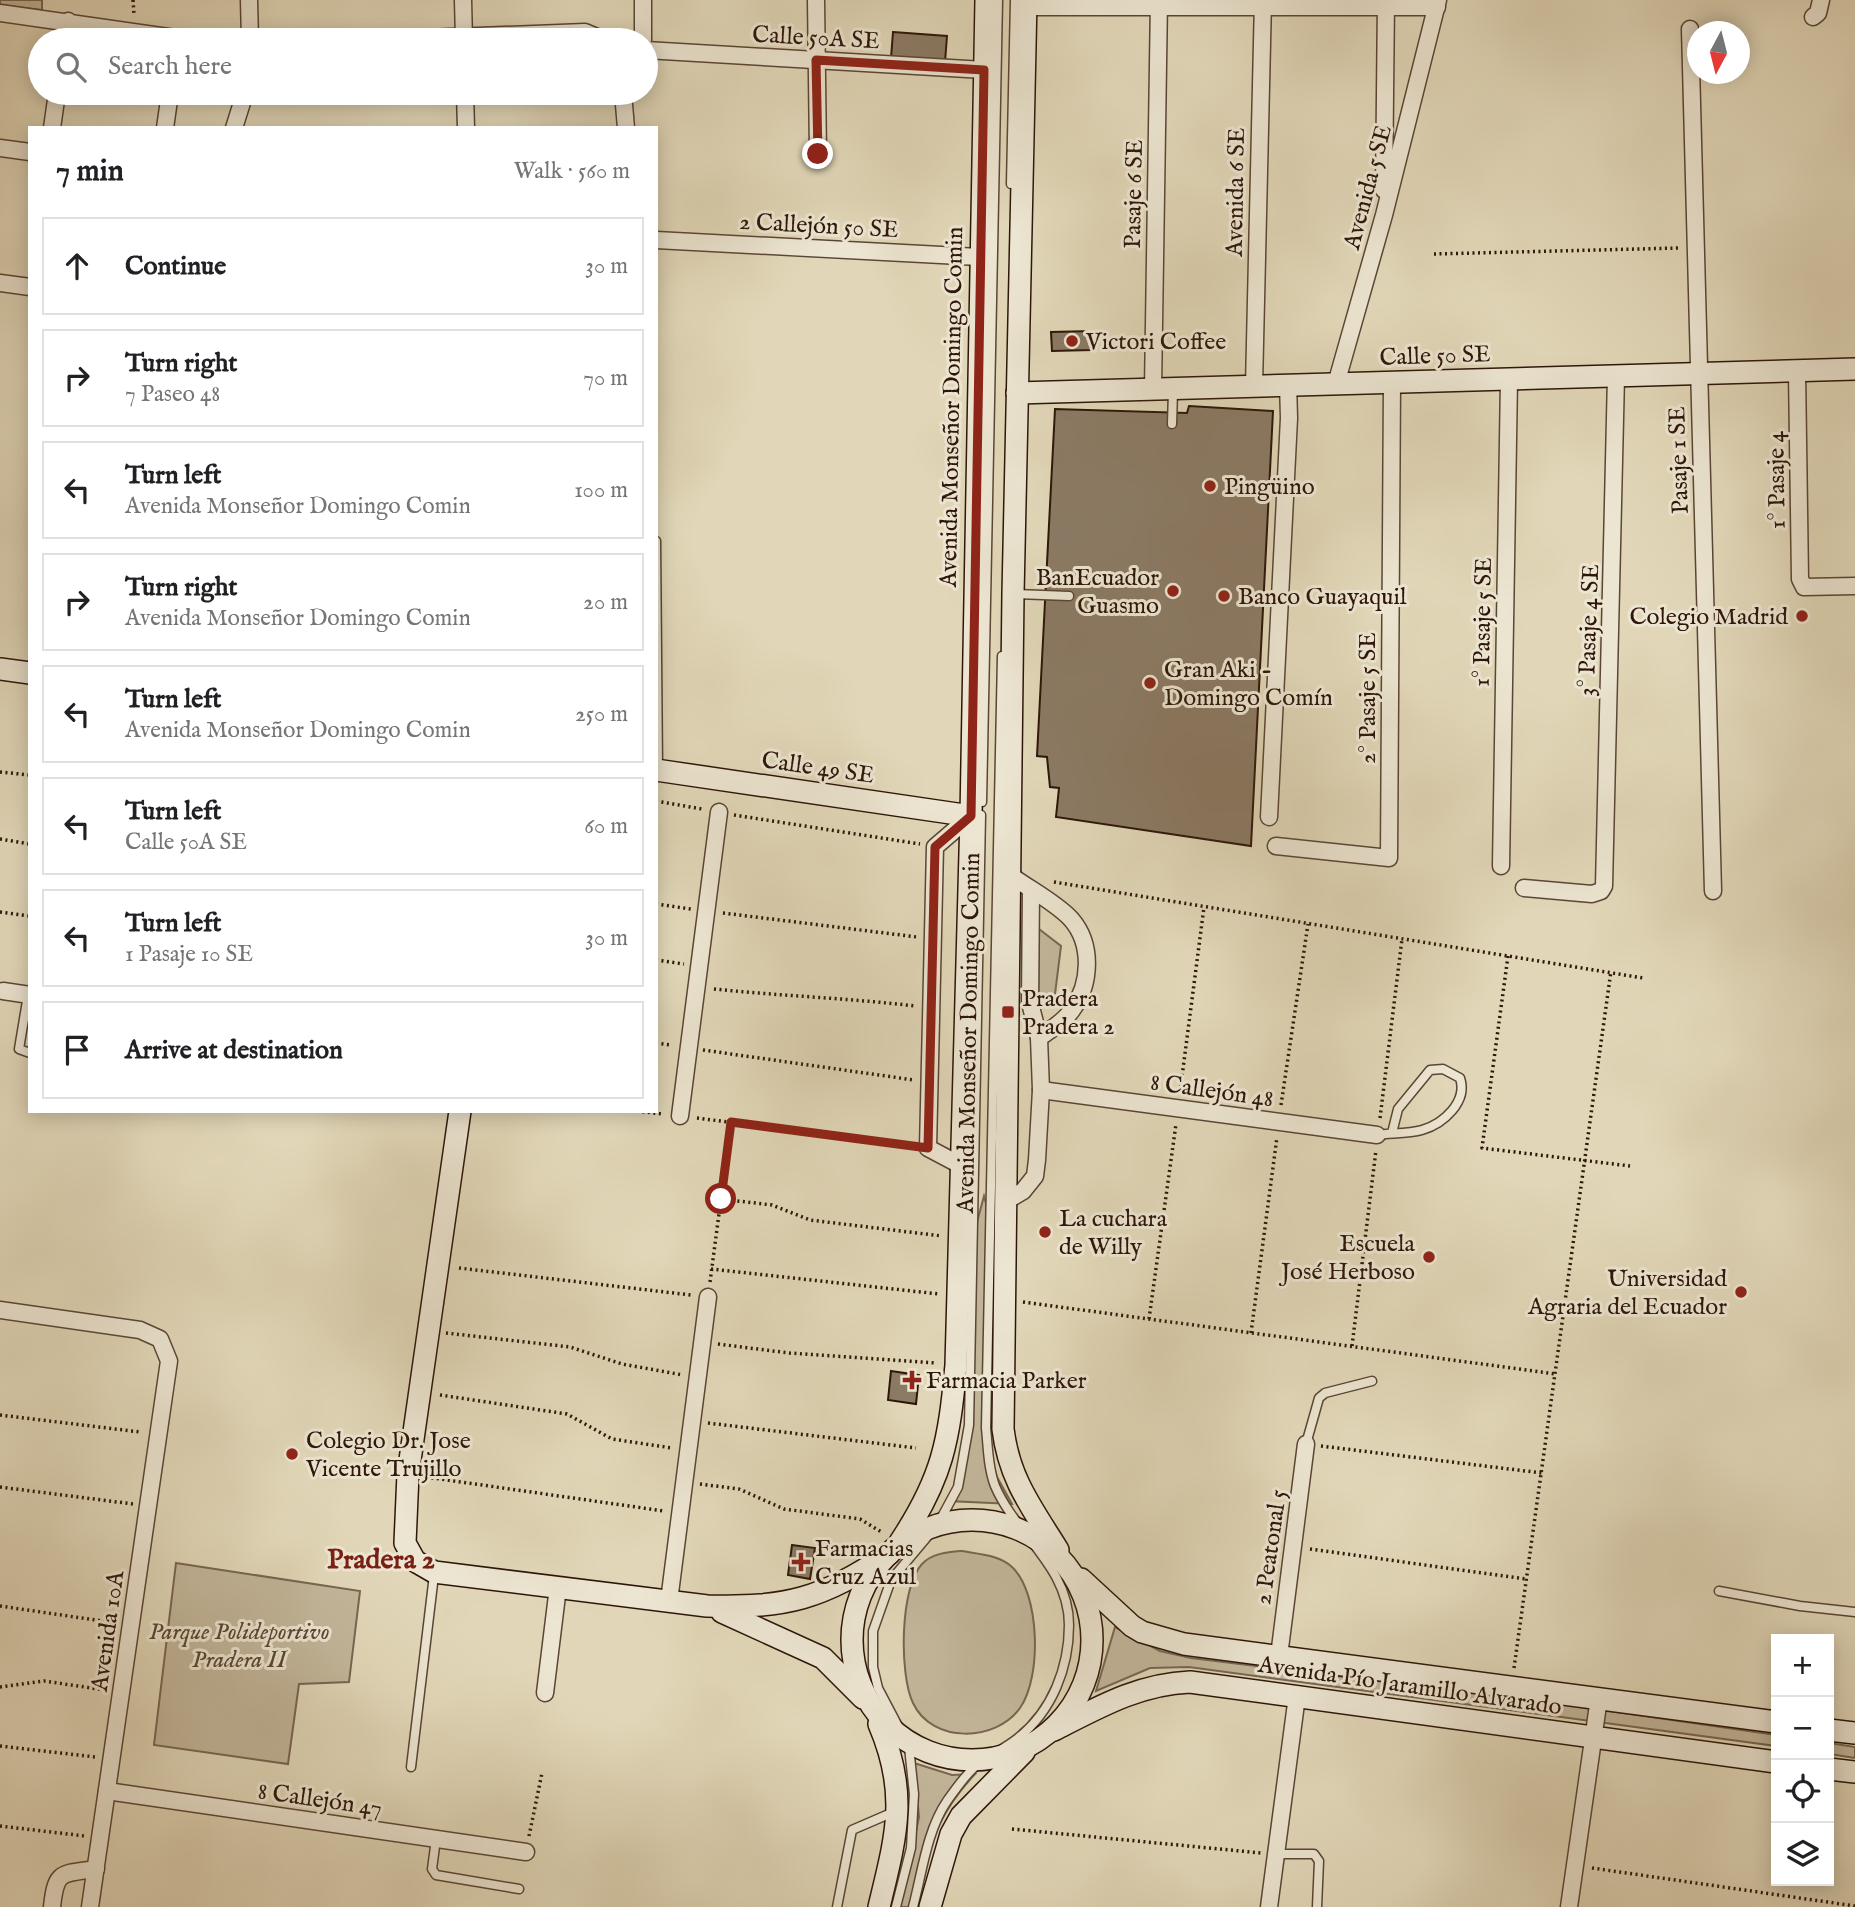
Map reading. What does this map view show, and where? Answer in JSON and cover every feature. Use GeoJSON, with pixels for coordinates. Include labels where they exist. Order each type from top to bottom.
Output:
{"type":"FeatureCollection","features":[{"type":"Feature","properties":{"kind":"main road","name":"Avenida Monseñor Domingo Comin"},"geometry":{"type":"LineString","coordinates":[[872,1711],[856,1659],[857,1625],[865,1593],[936,1479],[951,1415],[956,1365],[971,816],[979,257],[986,0]]}},
{"type":"Feature","properties":{"kind":"main road","name":"Avenida Monseñor Domingo Comin"},"geometry":{"type":"LineString","coordinates":[[1022,2],[1003,1429],[1006,1458],[1014,1479],[1058,1550]]}},
{"type":"Feature","properties":{"kind":"main road","name":"Calle 50 SE"},"geometry":{"type":"LineString","coordinates":[[1017,393],[1855,369]]}},
{"type":"Feature","properties":{"kind":"main road"},"geometry":{"type":"LineString","coordinates":[[0,669],[28,673]]}},
{"type":"Feature","properties":{"kind":"main road","name":"Calle 49 SE"},"geometry":{"type":"LineString","coordinates":[[658,770],[971,816]]}},
{"type":"Feature","properties":{"kind":"main road"},"geometry":{"type":"LineString","coordinates":[[460,1113],[408,1474],[405,1543],[415,1561],[434,1572],[707,1606],[759,1606],[817,1595],[938,1524],[981,1518],[1022,1528],[1058,1550]]}},
{"type":"Feature","properties":{"kind":"main road","name":"Avenida Pío Jaramillo Alvarado"},"geometry":{"type":"LineString","coordinates":[[1058,1550],[1076,1573],[1118,1615],[1142,1632],[1184,1644],[1771,1722]]}},
{"type":"Feature","properties":{"kind":"main road"},"geometry":{"type":"LineString","coordinates":[[930,1907],[951,1834],[961,1816],[1040,1739],[1076,1694],[1085,1671],[1089,1621],[1076,1573]]}},
{"type":"Feature","properties":{"kind":"main road"},"geometry":{"type":"LineString","coordinates":[[707,1606],[746,1621],[823,1658],[909,1747],[935,1758],[980,1762],[1008,1756],[1040,1739]]}},
{"type":"Feature","properties":{"kind":"main road","name":"Avenida Pío Jaramillo Alvarado"},"geometry":{"type":"LineString","coordinates":[[1040,1739],[1133,1691],[1159,1684],[1190,1682],[1771,1761]]}},
{"type":"Feature","properties":{"kind":"main road"},"geometry":{"type":"LineString","coordinates":[[872,1711],[894,1768],[899,1810],[879,1907]]}},
{"type":"Feature","properties":{"kind":"main road"},"geometry":{"type":"LineString","coordinates":[[1834,1731],[1855,1733]]}},
{"type":"Feature","properties":{"kind":"main road"},"geometry":{"type":"LineString","coordinates":[[1834,1770],[1855,1772]]}},
{"type":"Feature","properties":{"kind":"street"},"geometry":{"type":"LineString","coordinates":[[249,0],[250,28]]}},
{"type":"Feature","properties":{"kind":"street"},"geometry":{"type":"LineString","coordinates":[[463,0],[464,28]]}},
{"type":"Feature","properties":{"kind":"street"},"geometry":{"type":"LineString","coordinates":[[643,0],[643,28]]}},
{"type":"Feature","properties":{"kind":"street"},"geometry":{"type":"LineString","coordinates":[[816,0],[818,154]]}},
{"type":"Feature","properties":{"kind":"street"},"geometry":{"type":"LineString","coordinates":[[1813,16],[1818,13],[1821,0]]}},
{"type":"Feature","properties":{"kind":"street"},"geometry":{"type":"LineString","coordinates":[[1022,2],[1437,4]]}},
{"type":"Feature","properties":{"kind":"street","name":"Pasaje 6 SE"},"geometry":{"type":"LineString","coordinates":[[1159,4],[1163,389]]}},
{"type":"Feature","properties":{"kind":"street","name":"Avenida 6 SE"},"geometry":{"type":"LineString","coordinates":[[1254,386],[1263,4]]}},
{"type":"Feature","properties":{"kind":"street"},"geometry":{"type":"LineString","coordinates":[[1384,215],[1386,4]]}},
{"type":"Feature","properties":{"kind":"street","name":"Avenida 5 SE"},"geometry":{"type":"LineString","coordinates":[[1336,384],[1384,215],[1437,4]]}},
{"type":"Feature","properties":{"kind":"street"},"geometry":{"type":"LineString","coordinates":[[0,13],[110,28]]}},
{"type":"Feature","properties":{"kind":"street"},"geometry":{"type":"LineString","coordinates":[[67,28],[68,21]]}},
{"type":"Feature","properties":{"kind":"street","name":"Calle 50A SE"},"geometry":{"type":"LineString","coordinates":[[658,51],[984,70]]}},
{"type":"Feature","properties":{"kind":"street","name":"Pasaje 1 SE"},"geometry":{"type":"LineString","coordinates":[[1691,84],[1713,891]]}},
{"type":"Feature","properties":{"kind":"street"},"geometry":{"type":"LineString","coordinates":[[51,126],[55,105]]}},
{"type":"Feature","properties":{"kind":"street"},"geometry":{"type":"LineString","coordinates":[[165,126],[168,105]]}},
{"type":"Feature","properties":{"kind":"street"},"geometry":{"type":"LineString","coordinates":[[235,126],[241,105]]}},
{"type":"Feature","properties":{"kind":"street"},"geometry":{"type":"LineString","coordinates":[[465,105],[466,126]]}},
{"type":"Feature","properties":{"kind":"street"},"geometry":{"type":"LineString","coordinates":[[624,105],[626,126]]}},
{"type":"Feature","properties":{"kind":"street"},"geometry":{"type":"LineString","coordinates":[[0,148],[28,152]]}},
{"type":"Feature","properties":{"kind":"street","name":"2 Callejón 50 SE"},"geometry":{"type":"LineString","coordinates":[[658,240],[979,257]]}},
{"type":"Feature","properties":{"kind":"street"},"geometry":{"type":"LineString","coordinates":[[0,283],[28,283]]}},
{"type":"Feature","properties":{"kind":"street","name":"1° Pasaje 4"},"geometry":{"type":"LineString","coordinates":[[1797,371],[1800,579],[1804,587],[1855,586]]}},
{"type":"Feature","properties":{"kind":"street","name":"3° Pasaje 4 SE"},"geometry":{"type":"LineString","coordinates":[[1524,888],[1592,894],[1601,891],[1604,886],[1616,376]]}},
{"type":"Feature","properties":{"kind":"street","name":"1° Pasaje 5 SE"},"geometry":{"type":"LineString","coordinates":[[1501,866],[1509,379]]}},
{"type":"Feature","properties":{"kind":"street","name":"2° Pasaje 5 SE"},"geometry":{"type":"LineString","coordinates":[[1276,846],[1389,858],[1392,382]]}},
{"type":"Feature","properties":{"kind":"street"},"geometry":{"type":"LineString","coordinates":[[1269,817],[1289,418],[1288,384]]}},
{"type":"Feature","properties":{"kind":"street"},"geometry":{"type":"LineString","coordinates":[[680,1116],[719,812]]}},
{"type":"Feature","properties":{"kind":"street","name":"Avenida Monseñor Domingo Comin"},"geometry":{"type":"LineString","coordinates":[[962,1166],[928,1148],[935,847],[971,816]]}},
{"type":"Feature","properties":{"kind":"street","name":"Avenida Monseñor Domingo Comin"},"geometry":{"type":"LineString","coordinates":[[1010,875],[1070,919],[1082,935],[1087,964],[1083,989],[1073,1009],[1039,1038]]}},
{"type":"Feature","properties":{"kind":"street","name":"Avenida Monseñor Domingo Comin"},"geometry":{"type":"LineString","coordinates":[[1006,1201],[1023,1191],[1035,1176],[1041,1090],[1039,1038],[1030,1003],[1031,890]]}},
{"type":"Feature","properties":{"kind":"street"},"geometry":{"type":"LineString","coordinates":[[3,991],[28,995]]}},
{"type":"Feature","properties":{"kind":"street","name":"8 Callejón 48"},"geometry":{"type":"LineString","coordinates":[[1041,1090],[1385,1134]]}},
{"type":"Feature","properties":{"kind":"street"},"geometry":{"type":"LineString","coordinates":[[669,1601],[708,1297]]}},
{"type":"Feature","properties":{"kind":"street","name":"Avenida 10A"},"geometry":{"type":"LineString","coordinates":[[0,1310],[140,1329],[159,1339],[169,1361],[90,1907]]}},
{"type":"Feature","properties":{"kind":"street","name":"2 Peatonal 5"},"geometry":{"type":"LineString","coordinates":[[1279,1656],[1306,1444]]}},
{"type":"Feature","properties":{"kind":"street"},"geometry":{"type":"LineString","coordinates":[[545,1693],[558,1587]]}},
{"type":"Feature","properties":{"kind":"street"},"geometry":{"type":"LineString","coordinates":[[1269,1907],[1297,1696]]}},
{"type":"Feature","properties":{"kind":"street"},"geometry":{"type":"LineString","coordinates":[[1569,1907],[1599,1698]]}},
{"type":"Feature","properties":{"kind":"street","name":"8 Callejón 47"},"geometry":{"type":"LineString","coordinates":[[107,1791],[526,1852]]}},
{"type":"Feature","properties":{"kind":"street"},"geometry":{"type":"LineString","coordinates":[[52,1907],[55,1881],[62,1874],[96,1869]]}},
{"type":"Feature","properties":{"kind":"lane","name":"Avenida Monseñor Domingo Comin"},"geometry":{"type":"LineString","coordinates":[[896,1907],[911,1848],[915,1815],[909,1747],[878,1688],[873,1667],[873,1631],[891,1580],[938,1524],[958,1487],[969,1425],[998,0]]}},
{"type":"Feature","properties":{"kind":"lane","name":"Avenida Monseñor Domingo Comin"},"geometry":{"type":"LineString","coordinates":[[913,1907],[938,1819],[946,1802],[980,1762],[1018,1738],[1037,1720],[1055,1694],[1064,1665],[1069,1624],[1065,1597],[1050,1564],[1022,1528],[996,1486],[989,1463],[986,1428],[1022,2]]}},
{"type":"Feature","properties":{"kind":"lane"},"geometry":{"type":"LineString","coordinates":[[1163,389],[1172,424]]}},
{"type":"Feature","properties":{"kind":"lane"},"geometry":{"type":"LineString","coordinates":[[1013,594],[1069,596]]}},
{"type":"Feature","properties":{"kind":"lane"},"geometry":{"type":"LineString","coordinates":[[28,1000],[19,1049],[28,1052]]}},
{"type":"Feature","properties":{"kind":"lane"},"geometry":{"type":"LineString","coordinates":[[1443,1069],[1460,1078],[1461,1096],[1452,1112],[1423,1130],[1385,1134],[1398,1109],[1430,1070],[1443,1069]]}},
{"type":"Feature","properties":{"kind":"lane"},"geometry":{"type":"LineString","coordinates":[[1306,1444],[1319,1398],[1325,1393],[1372,1381]]}},
{"type":"Feature","properties":{"kind":"lane"},"geometry":{"type":"LineString","coordinates":[[411,1767],[434,1572]]}},
{"type":"Feature","properties":{"kind":"lane"},"geometry":{"type":"LineString","coordinates":[[1719,1591],[1800,1606],[1855,1612]]}},
{"type":"Feature","properties":{"kind":"lane"},"geometry":{"type":"LineString","coordinates":[[836,1907],[852,1830],[899,1810]]}},
{"type":"Feature","properties":{"kind":"lane"},"geometry":{"type":"LineString","coordinates":[[436,1839],[432,1869],[436,1875],[519,1889]]}},
{"type":"Feature","properties":{"kind":"lane"},"geometry":{"type":"LineString","coordinates":[[1277,1854],[1314,1854],[1319,1861],[1317,1907]]}},
{"type":"Feature","properties":{"kind":"path"},"geometry":{"type":"LineString","coordinates":[[1434,254],[1695,247]]}},
{"type":"Feature","properties":{"kind":"path"},"geometry":{"type":"LineString","coordinates":[[0,772],[28,775]]}},
{"type":"Feature","properties":{"kind":"path"},"geometry":{"type":"LineString","coordinates":[[658,802],[908,842]]}},
{"type":"Feature","properties":{"kind":"path"},"geometry":{"type":"LineString","coordinates":[[0,839],[28,844]]}},
{"type":"Feature","properties":{"kind":"path"},"geometry":{"type":"LineString","coordinates":[[1048,881],[1643,978]]}},
{"type":"Feature","properties":{"kind":"path"},"geometry":{"type":"LineString","coordinates":[[658,904],[933,939]]}},
{"type":"Feature","properties":{"kind":"path"},"geometry":{"type":"LineString","coordinates":[[0,912],[28,916]]}},
{"type":"Feature","properties":{"kind":"path"},"geometry":{"type":"LineString","coordinates":[[1508,956],[1482,1148],[1630,1166]]}},
{"type":"Feature","properties":{"kind":"path"},"geometry":{"type":"LineString","coordinates":[[658,960],[700,966]]}},
{"type":"Feature","properties":{"kind":"path"},"geometry":{"type":"LineString","coordinates":[[1511,1687],[1611,971]]}},
{"type":"Feature","properties":{"kind":"path"},"geometry":{"type":"LineString","coordinates":[[697,987],[794,998],[844,998],[931,1008]]}},
{"type":"Feature","properties":{"kind":"path"},"geometry":{"type":"LineString","coordinates":[[658,1043],[930,1082]]}},
{"type":"Feature","properties":{"kind":"path"},"geometry":{"type":"LineString","coordinates":[[654,1113],[928,1148]]}},
{"type":"Feature","properties":{"kind":"path"},"geometry":{"type":"LineString","coordinates":[[436,1266],[708,1297],[731,1122]]}},
{"type":"Feature","properties":{"kind":"path"},"geometry":{"type":"LineString","coordinates":[[721,1199],[772,1205],[810,1220],[960,1238]]}},
{"type":"Feature","properties":{"kind":"path"},"geometry":{"type":"LineString","coordinates":[[712,1269],[958,1296]]}},
{"type":"Feature","properties":{"kind":"path"},"geometry":{"type":"LineString","coordinates":[[1003,1300],[1556,1374]]}},
{"type":"Feature","properties":{"kind":"path"},"geometry":{"type":"LineString","coordinates":[[427,1331],[570,1347],[622,1364],[698,1377]]}},
{"type":"Feature","properties":{"kind":"path"},"geometry":{"type":"LineString","coordinates":[[702,1342],[789,1353],[956,1365]]}},
{"type":"Feature","properties":{"kind":"path"},"geometry":{"type":"LineString","coordinates":[[418,1391],[567,1414],[612,1439],[688,1450]]}},
{"type":"Feature","properties":{"kind":"path"},"geometry":{"type":"LineString","coordinates":[[0,1415],[158,1434]]}},
{"type":"Feature","properties":{"kind":"path"},"geometry":{"type":"LineString","coordinates":[[692,1421],[916,1448]]}},
{"type":"Feature","properties":{"kind":"path"},"geometry":{"type":"LineString","coordinates":[[1306,1444],[1542,1473]]}},
{"type":"Feature","properties":{"kind":"path"},"geometry":{"type":"LineString","coordinates":[[408,1474],[680,1513]]}},
{"type":"Feature","properties":{"kind":"path"},"geometry":{"type":"LineString","coordinates":[[684,1482],[739,1489],[784,1509],[860,1520],[894,1548]]}},
{"type":"Feature","properties":{"kind":"path"},"geometry":{"type":"LineString","coordinates":[[0,1487],[148,1505]]}},
{"type":"Feature","properties":{"kind":"path"},"geometry":{"type":"LineString","coordinates":[[1293,1547],[1526,1579]]}},
{"type":"Feature","properties":{"kind":"path"},"geometry":{"type":"LineString","coordinates":[[0,1606],[131,1625]]}},
{"type":"Feature","properties":{"kind":"path"},"geometry":{"type":"LineString","coordinates":[[0,1688],[44,1681],[121,1693]]}},
{"type":"Feature","properties":{"kind":"path"},"geometry":{"type":"LineString","coordinates":[[0,1746],[112,1759]]}},
{"type":"Feature","properties":{"kind":"path"},"geometry":{"type":"LineString","coordinates":[[0,1826],[101,1838]]}},
{"type":"Feature","properties":{"kind":"path"},"geometry":{"type":"LineString","coordinates":[[1012,1829],[1277,1854]]}},
{"type":"Feature","properties":{"kind":"path"},"geometry":{"type":"LineString","coordinates":[[1576,1866],[1855,1906]]}},
{"type":"Feature","properties":{"kind":"green space"},"geometry":{"type":"Polygon","coordinates":[[[0,0],[42,0],[42,10],[0,5],[0,0]]]}},
{"type":"Feature","properties":{"kind":"green space"},"geometry":{"type":"Polygon","coordinates":[[[1039,929],[1061,946],[1055,994],[1038,1007],[1039,929]]]}},
{"type":"Feature","properties":{"kind":"green space"},"geometry":{"type":"Polygon","coordinates":[[[984,1196],[990,1218],[988,1447],[997,1477],[1012,1504],[948,1501],[962,1482],[967,1452],[977,1222],[984,1196]]]}},
{"type":"Feature","properties":{"kind":"green space"},"geometry":{"type":"Polygon","coordinates":[[[962,1551],[995,1557],[1012,1567],[1028,1596],[1035,1636],[1032,1677],[1020,1708],[996,1727],[965,1734],[934,1726],[922,1716],[908,1690],[904,1652],[906,1610],[915,1575],[931,1557],[962,1551]]]}},
{"type":"Feature","properties":{"kind":"green space","name":"Parque Polideportivo Pradera II"},"geometry":{"type":"Polygon","coordinates":[[[176,1563],[360,1591],[349,1682],[299,1684],[288,1764],[154,1745],[176,1563]]]}},
{"type":"Feature","properties":{"kind":"green space"},"geometry":{"type":"Polygon","coordinates":[[[1115,1627],[1160,1651],[1191,1658],[1547,1702],[1771,1734],[1771,1745],[1189,1667],[1150,1668],[1096,1691],[1115,1627]]]}},
{"type":"Feature","properties":{"kind":"green space"},"geometry":{"type":"Polygon","coordinates":[[[1834,1744],[1855,1747],[1855,1758],[1834,1755],[1834,1744]]]}},
{"type":"Feature","properties":{"kind":"green space"},"geometry":{"type":"Polygon","coordinates":[[[914,1763],[952,1775],[975,1774],[941,1821],[911,1907],[900,1907],[919,1817],[914,1763]]]}},
{"type":"Feature","properties":{"kind":"building"},"geometry":{"type":"Polygon","coordinates":[[[893,32],[947,36],[945,62],[891,58],[893,32]]]}},
{"type":"Feature","properties":{"kind":"building","name":"Victori Coffee"},"geometry":{"type":"Polygon","coordinates":[[[1092,331],[1092,350],[1052,351],[1051,332],[1092,331]]]}},
{"type":"Feature","properties":{"kind":"building","name":"Gran Aki - Domingo Comín"},"geometry":{"type":"Polygon","coordinates":[[[1189,406],[1273,411],[1251,846],[1056,817],[1059,788],[1050,787],[1047,757],[1037,756],[1055,409],[1187,413],[1189,406]]]}},
{"type":"Feature","properties":{"kind":"building"},"geometry":{"type":"Polygon","coordinates":[[[891,1371],[919,1375],[916,1404],[888,1400],[891,1371]]]}},
{"type":"Feature","properties":{"kind":"building","name":"Farmacias Cruz Azul"},"geometry":{"type":"Polygon","coordinates":[[[792,1545],[815,1548],[810,1579],[788,1575],[792,1545]]]}},
{"type":"Feature","properties":{"kind":"place","name":"Victori Coffee"},"geometry":{"type":"Point","coordinates":[1072,341]}},
{"type":"Feature","properties":{"kind":"place","name":"Pingüino"},"geometry":{"type":"Point","coordinates":[1210,486]}},
{"type":"Feature","properties":{"kind":"place","name":"BanEcuador Guasmo"},"geometry":{"type":"Point","coordinates":[1173,591]}},
{"type":"Feature","properties":{"kind":"place","name":"Banco Guayaquil"},"geometry":{"type":"Point","coordinates":[1224,596]}},
{"type":"Feature","properties":{"kind":"place","name":"Colegio Madrid"},"geometry":{"type":"Point","coordinates":[1802,616]}},
{"type":"Feature","properties":{"kind":"place","name":"Gran Aki - Domingo Comín"},"geometry":{"type":"Point","coordinates":[1150,683]}},
{"type":"Feature","properties":{"kind":"place","name":"Pradera Pradera 2"},"geometry":{"type":"Point","coordinates":[1008,1012]}},
{"type":"Feature","properties":{"kind":"place","name":"La cuchara de Willy"},"geometry":{"type":"Point","coordinates":[1045,1232]}},
{"type":"Feature","properties":{"kind":"place","name":"Escuela José Herboso"},"geometry":{"type":"Point","coordinates":[1429,1257]}},
{"type":"Feature","properties":{"kind":"place","name":"Universidad Agraria del Ecuador"},"geometry":{"type":"Point","coordinates":[1741,1292]}},
{"type":"Feature","properties":{"kind":"place","name":"Farmacia Parker"},"geometry":{"type":"Point","coordinates":[912,1380]}},
{"type":"Feature","properties":{"kind":"place","name":"Colegio Dr. Jose Vicente Trujillo"},"geometry":{"type":"Point","coordinates":[292,1454]}},
{"type":"Feature","properties":{"kind":"place","name":"Farmacias Cruz Azul"},"geometry":{"type":"Point","coordinates":[801,1562]}},
{"type":"Feature","properties":{"kind":"district","name":"Pradera 2"},"geometry":{"type":"Point","coordinates":[381,1558]}},
{"type":"Feature","properties":{"kind":"route"},"geometry":{"type":"LineString","coordinates":[[721,1199],[731,1122],[928,1148],[935,847],[971,816],[984,70],[816,60],[818,154]]}}]}
